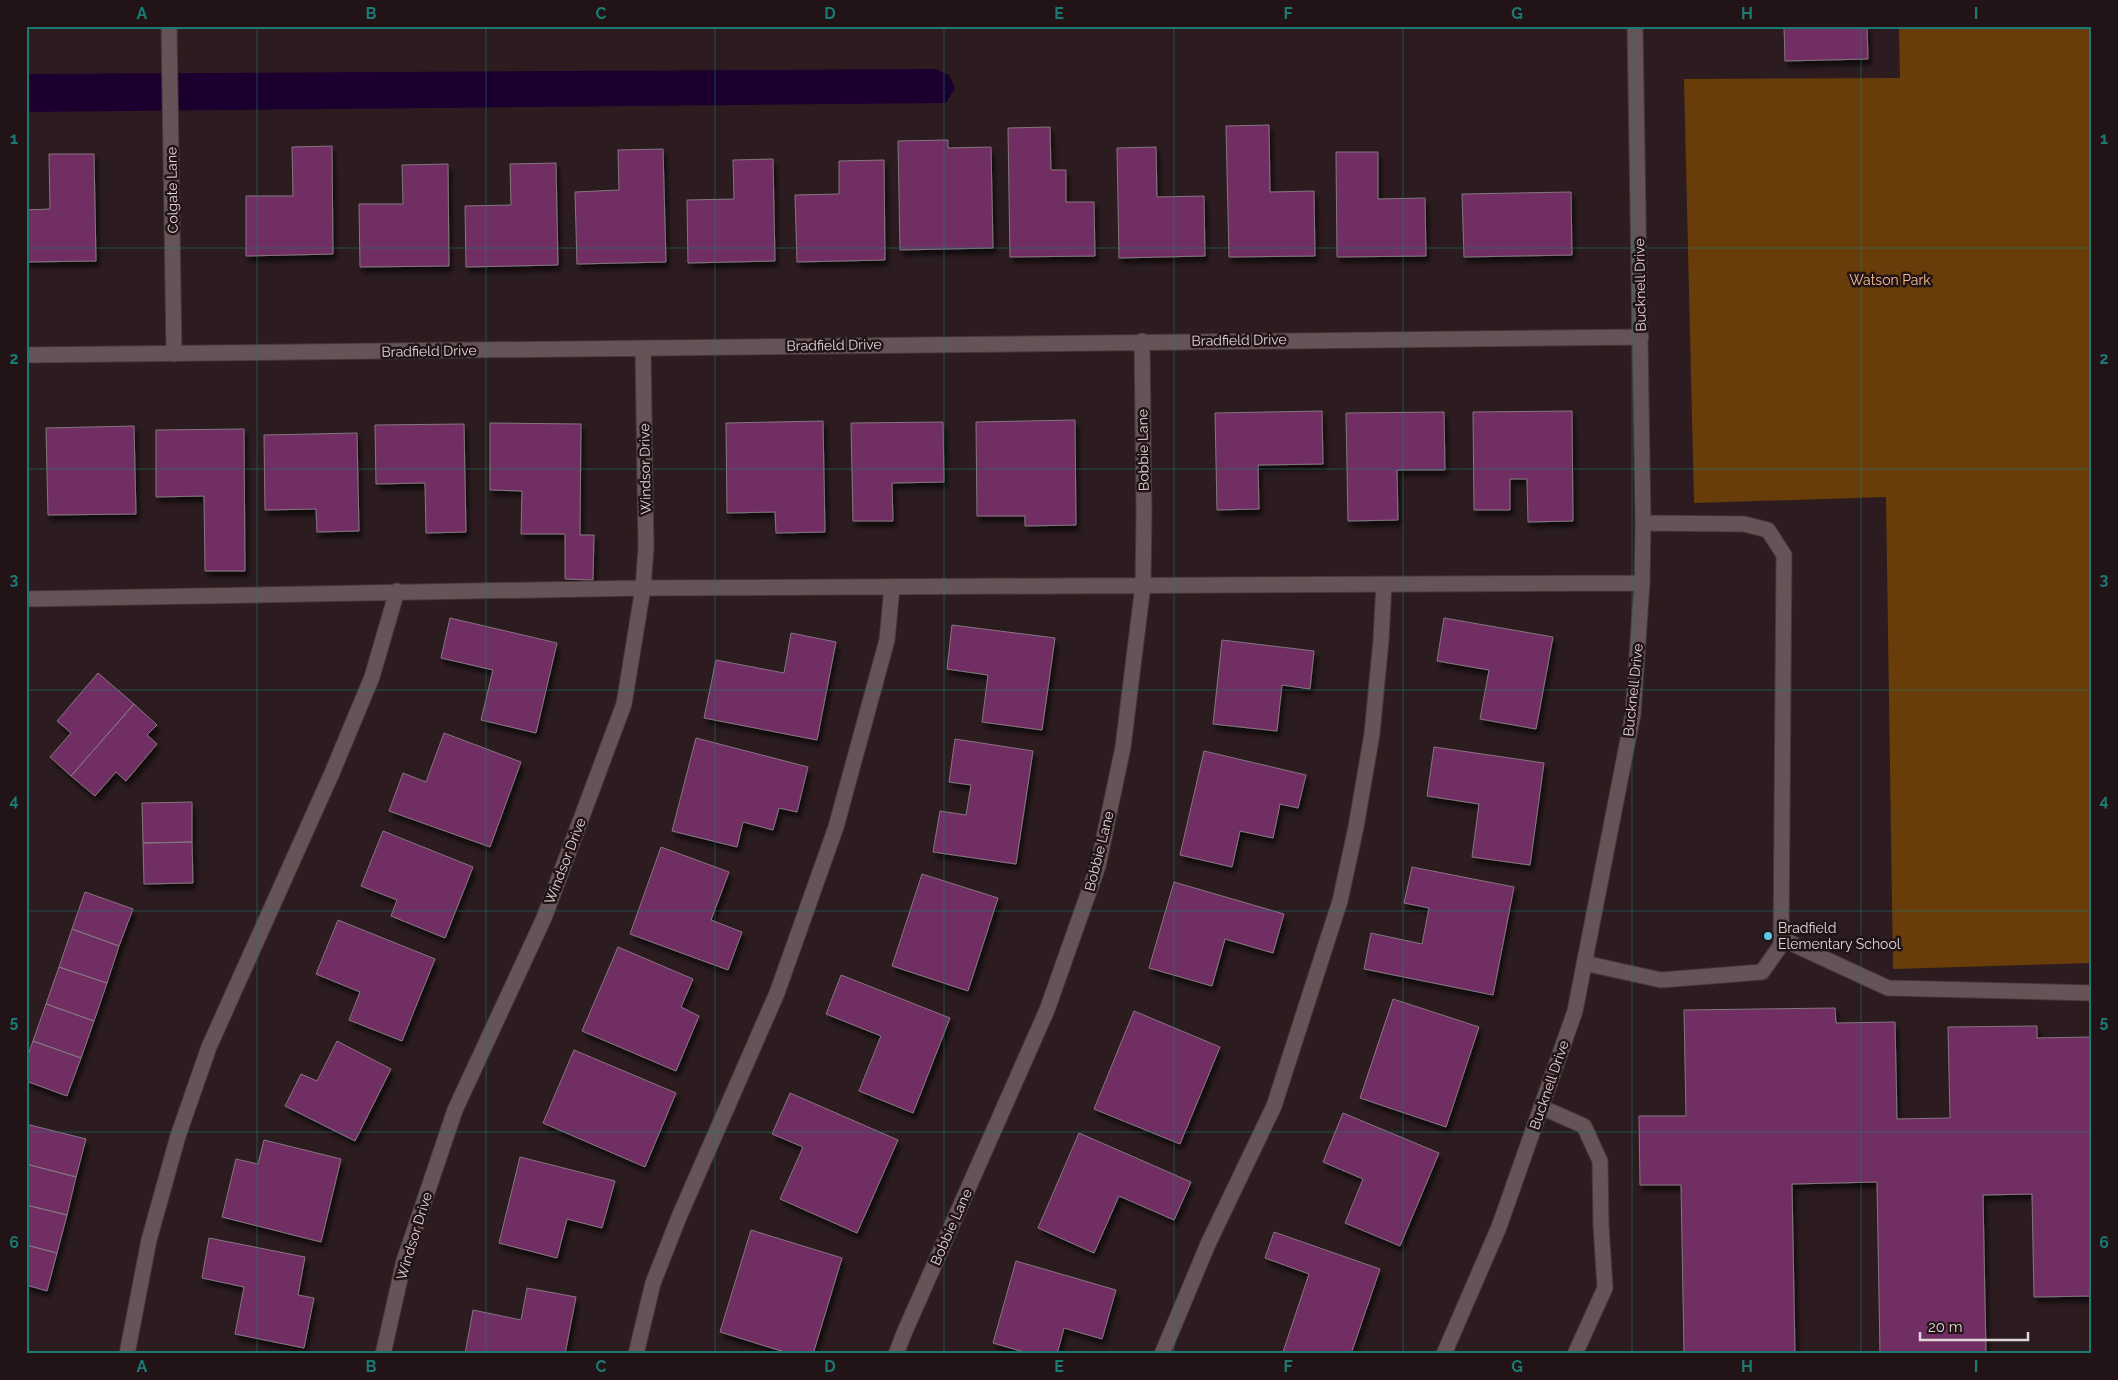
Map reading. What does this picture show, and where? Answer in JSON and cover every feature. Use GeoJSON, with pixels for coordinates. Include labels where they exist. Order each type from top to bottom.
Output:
{"type":"FeatureCollection","features":[{"type":"Feature","properties":{"kind":"street","name":"Colgate Lane"},"geometry":{"type":"LineString","coordinates":[[169,26],[174,354]]}},
{"type":"Feature","properties":{"kind":"street","name":"Bucknell Drive"},"geometry":{"type":"LineString","coordinates":[[1444,1354],[1499,1227],[1575,1011],[1633,714],[1642,583],[1643,523],[1635,26]]}},
{"type":"Feature","properties":{"kind":"street","name":"Bradfield Drive"},"geometry":{"type":"LineString","coordinates":[[26,355],[1142,341],[1641,337]]}},
{"type":"Feature","properties":{"kind":"street","name":"Bobbie Lane"},"geometry":{"type":"LineString","coordinates":[[896,1354],[1047,1010],[1098,866],[1123,747],[1142,585],[1144,512],[1142,341]]}},
{"type":"Feature","properties":{"kind":"street","name":"Windsor Drive"},"geometry":{"type":"LineString","coordinates":[[383,1354],[404,1261],[455,1110],[544,918],[624,704],[643,588],[646,548],[643,348]]}},
{"type":"Feature","properties":{"kind":"street"},"geometry":{"type":"LineString","coordinates":[[1584,963],[1660,980],[1762,972],[1782,945],[1784,555],[1768,530],[1744,524],[1643,523]]}},
{"type":"Feature","properties":{"kind":"street"},"geometry":{"type":"LineString","coordinates":[[26,599],[643,588],[1642,583]]}},
{"type":"Feature","properties":{"kind":"street"},"geometry":{"type":"LineString","coordinates":[[1162,1354],[1208,1244],[1274,1106],[1340,901],[1356,827],[1372,734],[1384,584]]}},
{"type":"Feature","properties":{"kind":"street"},"geometry":{"type":"LineString","coordinates":[[636,1354],[653,1283],[679,1216],[777,993],[836,827],[887,640],[892,587]]}},
{"type":"Feature","properties":{"kind":"street"},"geometry":{"type":"LineString","coordinates":[[127,1354],[149,1240],[178,1136],[209,1047],[332,772],[368,686],[397,591]]}},
{"type":"Feature","properties":{"kind":"street"},"geometry":{"type":"LineString","coordinates":[[1782,939],[1888,988],[2092,993]]}},
{"type":"Feature","properties":{"kind":"street"},"geometry":{"type":"LineString","coordinates":[[1541,1108],[1584,1126],[1600,1161],[1601,1226],[1606,1288],[1575,1354]]}},
{"type":"Feature","properties":{"kind":"green space","name":"Watson Park"},"geometry":{"type":"Polygon","coordinates":[[[1899,26],[2092,26],[2092,963],[1893,969],[1886,497],[1694,503],[1684,79],[1900,78],[1899,26]]]}},
{"type":"Feature","properties":{"kind":"shaded area"},"geometry":{"type":"Polygon","coordinates":[[[935,69],[949,75],[955,88],[946,103],[26,112],[26,74],[935,69]]]}},
{"type":"Feature","properties":{"kind":"building"},"geometry":{"type":"Polygon","coordinates":[[[1784,26],[1867,26],[1868,59],[1785,61],[1784,26]]]}},
{"type":"Feature","properties":{"kind":"building"},"geometry":{"type":"Polygon","coordinates":[[[1269,125],[1270,192],[1314,191],[1315,256],[1229,257],[1226,126],[1269,125]]]}},
{"type":"Feature","properties":{"kind":"building"},"geometry":{"type":"Polygon","coordinates":[[[1050,127],[1051,170],[1066,170],[1066,202],[1094,202],[1095,256],[1010,257],[1008,128],[1050,127]]]}},
{"type":"Feature","properties":{"kind":"building"},"geometry":{"type":"Polygon","coordinates":[[[948,140],[948,148],[991,147],[993,248],[900,250],[898,141],[948,140]]]}},
{"type":"Feature","properties":{"kind":"building"},"geometry":{"type":"Polygon","coordinates":[[[332,146],[333,254],[246,256],[246,196],[293,196],[292,147],[332,146]]]}},
{"type":"Feature","properties":{"kind":"building"},"geometry":{"type":"Polygon","coordinates":[[[1156,147],[1157,197],[1204,196],[1205,256],[1119,258],[1117,148],[1156,147]]]}},
{"type":"Feature","properties":{"kind":"building"},"geometry":{"type":"Polygon","coordinates":[[[663,149],[666,262],[577,264],[575,192],[619,190],[618,150],[663,149]]]}},
{"type":"Feature","properties":{"kind":"building"},"geometry":{"type":"Polygon","coordinates":[[[1336,152],[1378,152],[1378,199],[1425,198],[1426,256],[1337,257],[1336,152]]]}},
{"type":"Feature","properties":{"kind":"building"},"geometry":{"type":"Polygon","coordinates":[[[49,154],[94,154],[96,261],[26,262],[26,210],[50,209],[49,154]]]}},
{"type":"Feature","properties":{"kind":"building"},"geometry":{"type":"Polygon","coordinates":[[[773,159],[775,261],[688,263],[687,200],[734,199],[733,160],[773,159]]]}},
{"type":"Feature","properties":{"kind":"building"},"geometry":{"type":"Polygon","coordinates":[[[884,160],[885,260],[797,262],[795,195],[839,194],[839,161],[884,160]]]}},
{"type":"Feature","properties":{"kind":"building"},"geometry":{"type":"Polygon","coordinates":[[[556,163],[558,265],[466,267],[465,206],[511,205],[510,164],[556,163]]]}},
{"type":"Feature","properties":{"kind":"building"},"geometry":{"type":"Polygon","coordinates":[[[448,164],[449,266],[360,267],[359,204],[403,204],[402,165],[448,164]]]}},
{"type":"Feature","properties":{"kind":"building"},"geometry":{"type":"Polygon","coordinates":[[[1571,192],[1572,255],[1464,257],[1462,194],[1571,192]]]}},
{"type":"Feature","properties":{"kind":"building"},"geometry":{"type":"Polygon","coordinates":[[[1322,411],[1323,464],[1258,465],[1259,509],[1217,510],[1215,413],[1322,411]]]}},
{"type":"Feature","properties":{"kind":"building"},"geometry":{"type":"Polygon","coordinates":[[[1572,411],[1573,521],[1528,522],[1527,479],[1510,479],[1510,510],[1474,510],[1473,412],[1572,411]]]}},
{"type":"Feature","properties":{"kind":"building"},"geometry":{"type":"Polygon","coordinates":[[[1444,412],[1445,470],[1397,470],[1398,520],[1348,521],[1346,413],[1444,412]]]}},
{"type":"Feature","properties":{"kind":"building"},"geometry":{"type":"Polygon","coordinates":[[[1075,420],[1076,525],[1025,526],[1025,516],[977,516],[976,422],[1075,420]]]}},
{"type":"Feature","properties":{"kind":"building"},"geometry":{"type":"Polygon","coordinates":[[[823,421],[825,532],[776,533],[775,512],[727,513],[726,423],[823,421]]]}},
{"type":"Feature","properties":{"kind":"building"},"geometry":{"type":"Polygon","coordinates":[[[943,422],[944,482],[892,483],[893,521],[853,521],[851,423],[943,422]]]}},
{"type":"Feature","properties":{"kind":"building"},"geometry":{"type":"Polygon","coordinates":[[[490,423],[581,424],[580,535],[594,535],[593,580],[565,579],[565,534],[521,534],[522,491],[490,490],[490,423]]]}},
{"type":"Feature","properties":{"kind":"building"},"geometry":{"type":"Polygon","coordinates":[[[464,424],[466,532],[426,533],[425,483],[376,484],[375,425],[464,424]]]}},
{"type":"Feature","properties":{"kind":"building"},"geometry":{"type":"Polygon","coordinates":[[[134,426],[136,514],[48,515],[46,428],[134,426]]]}},
{"type":"Feature","properties":{"kind":"building"},"geometry":{"type":"Polygon","coordinates":[[[244,429],[245,571],[205,571],[204,496],[156,497],[156,430],[244,429]]]}},
{"type":"Feature","properties":{"kind":"building"},"geometry":{"type":"Polygon","coordinates":[[[357,433],[359,531],[317,532],[316,509],[265,510],[264,435],[357,433]]]}},
{"type":"Feature","properties":{"kind":"building"},"geometry":{"type":"Polygon","coordinates":[[[450,618],[557,643],[536,733],[481,720],[493,670],[441,658],[450,618]]]}},
{"type":"Feature","properties":{"kind":"building"},"geometry":{"type":"Polygon","coordinates":[[[1444,618],[1553,637],[1536,729],[1480,719],[1489,670],[1437,661],[1444,618]]]}},
{"type":"Feature","properties":{"kind":"building"},"geometry":{"type":"Polygon","coordinates":[[[952,625],[1055,638],[1042,730],[982,722],[988,675],[947,669],[952,625]]]}},
{"type":"Feature","properties":{"kind":"building"},"geometry":{"type":"Polygon","coordinates":[[[791,633],[836,642],[817,740],[704,718],[716,660],[784,673],[791,633]]]}},
{"type":"Feature","properties":{"kind":"building"},"geometry":{"type":"Polygon","coordinates":[[[1222,640],[1314,651],[1310,689],[1282,685],[1277,731],[1213,724],[1222,640]]]}},
{"type":"Feature","properties":{"kind":"building"},"geometry":{"type":"Polygon","coordinates":[[[98,673],[134,704],[71,776],[50,757],[71,733],[57,721],[98,673]]]}},
{"type":"Feature","properties":{"kind":"building"},"geometry":{"type":"Polygon","coordinates":[[[134,704],[157,725],[147,735],[157,744],[126,781],[116,772],[95,796],[71,776],[134,704]]]}},
{"type":"Feature","properties":{"kind":"building"},"geometry":{"type":"Polygon","coordinates":[[[444,733],[521,762],[490,847],[389,811],[403,773],[426,782],[444,733]]]}},
{"type":"Feature","properties":{"kind":"building"},"geometry":{"type":"Polygon","coordinates":[[[696,738],[808,767],[797,812],[779,808],[773,830],[743,822],[737,847],[672,831],[696,738]]]}},
{"type":"Feature","properties":{"kind":"building"},"geometry":{"type":"Polygon","coordinates":[[[955,739],[1033,751],[1016,864],[933,852],[940,811],[966,815],[971,785],[949,782],[955,739]]]}},
{"type":"Feature","properties":{"kind":"building"},"geometry":{"type":"Polygon","coordinates":[[[1434,747],[1544,763],[1530,865],[1472,857],[1479,804],[1427,796],[1434,747]]]}},
{"type":"Feature","properties":{"kind":"building"},"geometry":{"type":"Polygon","coordinates":[[[1204,751],[1306,775],[1298,808],[1280,804],[1273,838],[1240,831],[1232,867],[1180,855],[1204,751]]]}},
{"type":"Feature","properties":{"kind":"building"},"geometry":{"type":"Polygon","coordinates":[[[192,802],[192,842],[143,843],[142,803],[192,802]]]}},
{"type":"Feature","properties":{"kind":"building"},"geometry":{"type":"Polygon","coordinates":[[[383,831],[473,867],[445,938],[391,916],[397,900],[361,886],[383,831]]]}},
{"type":"Feature","properties":{"kind":"building"},"geometry":{"type":"Polygon","coordinates":[[[192,842],[193,883],[144,884],[143,843],[192,842]]]}},
{"type":"Feature","properties":{"kind":"building"},"geometry":{"type":"Polygon","coordinates":[[[661,847],[729,872],[711,920],[742,932],[728,970],[630,934],[661,847]]]}},
{"type":"Feature","properties":{"kind":"building"},"geometry":{"type":"Polygon","coordinates":[[[1412,867],[1514,887],[1493,995],[1364,969],[1371,933],[1422,944],[1429,908],[1404,903],[1412,867]]]}},
{"type":"Feature","properties":{"kind":"building"},"geometry":{"type":"Polygon","coordinates":[[[922,874],[998,898],[968,991],[892,966],[922,874]]]}},
{"type":"Feature","properties":{"kind":"building"},"geometry":{"type":"Polygon","coordinates":[[[1174,882],[1284,914],[1273,953],[1225,939],[1212,986],[1149,968],[1174,882]]]}},
{"type":"Feature","properties":{"kind":"building"},"geometry":{"type":"Polygon","coordinates":[[[85,892],[133,909],[119,946],[72,929],[85,892]]]}},
{"type":"Feature","properties":{"kind":"building"},"geometry":{"type":"Polygon","coordinates":[[[338,920],[435,959],[402,1041],[349,1020],[360,992],[316,974],[338,920]]]}},
{"type":"Feature","properties":{"kind":"building"},"geometry":{"type":"Polygon","coordinates":[[[72,929],[119,946],[107,983],[59,967],[72,929]]]}},
{"type":"Feature","properties":{"kind":"building"},"geometry":{"type":"Polygon","coordinates":[[[618,947],[693,979],[681,1007],[699,1016],[676,1071],[582,1031],[618,947]]]}},
{"type":"Feature","properties":{"kind":"building"},"geometry":{"type":"Polygon","coordinates":[[[59,967],[107,983],[94,1021],[46,1004],[59,967]]]}},
{"type":"Feature","properties":{"kind":"building"},"geometry":{"type":"Polygon","coordinates":[[[841,975],[950,1018],[913,1113],[859,1091],[881,1036],[826,1014],[841,975]]]}},
{"type":"Feature","properties":{"kind":"building"},"geometry":{"type":"Polygon","coordinates":[[[1393,999],[1479,1027],[1446,1127],[1360,1098],[1393,999]]]}},
{"type":"Feature","properties":{"kind":"building"},"geometry":{"type":"Polygon","coordinates":[[[46,1004],[94,1021],[81,1058],[33,1041],[46,1004]]]}},
{"type":"Feature","properties":{"kind":"building"},"geometry":{"type":"Polygon","coordinates":[[[1835,1008],[1836,1023],[1895,1022],[1897,1119],[1950,1118],[1948,1027],[2037,1026],[2037,1038],[2092,1037],[2092,1296],[2034,1297],[2032,1194],[1983,1195],[1986,1354],[1880,1354],[1877,1182],[1792,1184],[1795,1354],[1684,1354],[1681,1185],[1640,1185],[1639,1116],[1686,1116],[1684,1010],[1835,1008]]]}},
{"type":"Feature","properties":{"kind":"building"},"geometry":{"type":"Polygon","coordinates":[[[1134,1011],[1220,1047],[1180,1144],[1094,1109],[1134,1011]]]}},
{"type":"Feature","properties":{"kind":"building"},"geometry":{"type":"Polygon","coordinates":[[[33,1041],[81,1058],[67,1096],[26,1081],[26,1061],[33,1041]]]}},
{"type":"Feature","properties":{"kind":"building"},"geometry":{"type":"Polygon","coordinates":[[[337,1041],[391,1069],[355,1141],[285,1106],[301,1074],[317,1081],[337,1041]]]}},
{"type":"Feature","properties":{"kind":"building"},"geometry":{"type":"Polygon","coordinates":[[[574,1050],[676,1093],[645,1167],[543,1123],[574,1050]]]}},
{"type":"Feature","properties":{"kind":"building"},"geometry":{"type":"Polygon","coordinates":[[[790,1093],[898,1140],[857,1233],[780,1199],[803,1147],[772,1134],[790,1093]]]}},
{"type":"Feature","properties":{"kind":"building"},"geometry":{"type":"Polygon","coordinates":[[[1343,1113],[1439,1153],[1400,1246],[1345,1223],[1363,1179],[1323,1162],[1343,1113]]]}},
{"type":"Feature","properties":{"kind":"building"},"geometry":{"type":"Polygon","coordinates":[[[26,1124],[86,1139],[76,1177],[26,1164],[26,1124]]]}},
{"type":"Feature","properties":{"kind":"building"},"geometry":{"type":"Polygon","coordinates":[[[1079,1133],[1191,1182],[1174,1220],[1119,1196],[1094,1253],[1038,1228],[1079,1133]]]}},
{"type":"Feature","properties":{"kind":"building"},"geometry":{"type":"Polygon","coordinates":[[[264,1140],[341,1159],[321,1242],[222,1217],[236,1159],[258,1164],[264,1140]]]}},
{"type":"Feature","properties":{"kind":"building"},"geometry":{"type":"Polygon","coordinates":[[[520,1157],[615,1181],[602,1228],[567,1219],[557,1258],[499,1243],[520,1157]]]}},
{"type":"Feature","properties":{"kind":"building"},"geometry":{"type":"Polygon","coordinates":[[[26,1164],[76,1177],[67,1215],[26,1205],[26,1164]]]}},
{"type":"Feature","properties":{"kind":"building"},"geometry":{"type":"Polygon","coordinates":[[[26,1205],[67,1215],[57,1253],[26,1245],[26,1205]]]}},
{"type":"Feature","properties":{"kind":"building"},"geometry":{"type":"Polygon","coordinates":[[[751,1230],[842,1258],[813,1354],[791,1354],[720,1332],[751,1230]]]}},
{"type":"Feature","properties":{"kind":"building"},"geometry":{"type":"Polygon","coordinates":[[[1274,1232],[1380,1269],[1351,1354],[1288,1354],[1283,1352],[1309,1274],[1265,1258],[1274,1232]]]}},
{"type":"Feature","properties":{"kind":"building"},"geometry":{"type":"Polygon","coordinates":[[[209,1238],[305,1257],[298,1295],[314,1298],[304,1348],[235,1334],[244,1287],[202,1278],[209,1238]]]}},
{"type":"Feature","properties":{"kind":"building"},"geometry":{"type":"Polygon","coordinates":[[[26,1245],[57,1253],[47,1291],[26,1285],[26,1245]]]}},
{"type":"Feature","properties":{"kind":"building"},"geometry":{"type":"Polygon","coordinates":[[[1016,1261],[1116,1290],[1102,1339],[1064,1328],[1057,1354],[1031,1354],[993,1343],[1016,1261]]]}},
{"type":"Feature","properties":{"kind":"building"},"geometry":{"type":"Polygon","coordinates":[[[527,1288],[576,1297],[565,1354],[465,1354],[473,1310],[521,1320],[527,1288]]]}},
{"type":"Feature","properties":{"kind":"place","name":"Bradfield Elementary School"},"geometry":{"type":"Point","coordinates":[1768,936]}}]}
